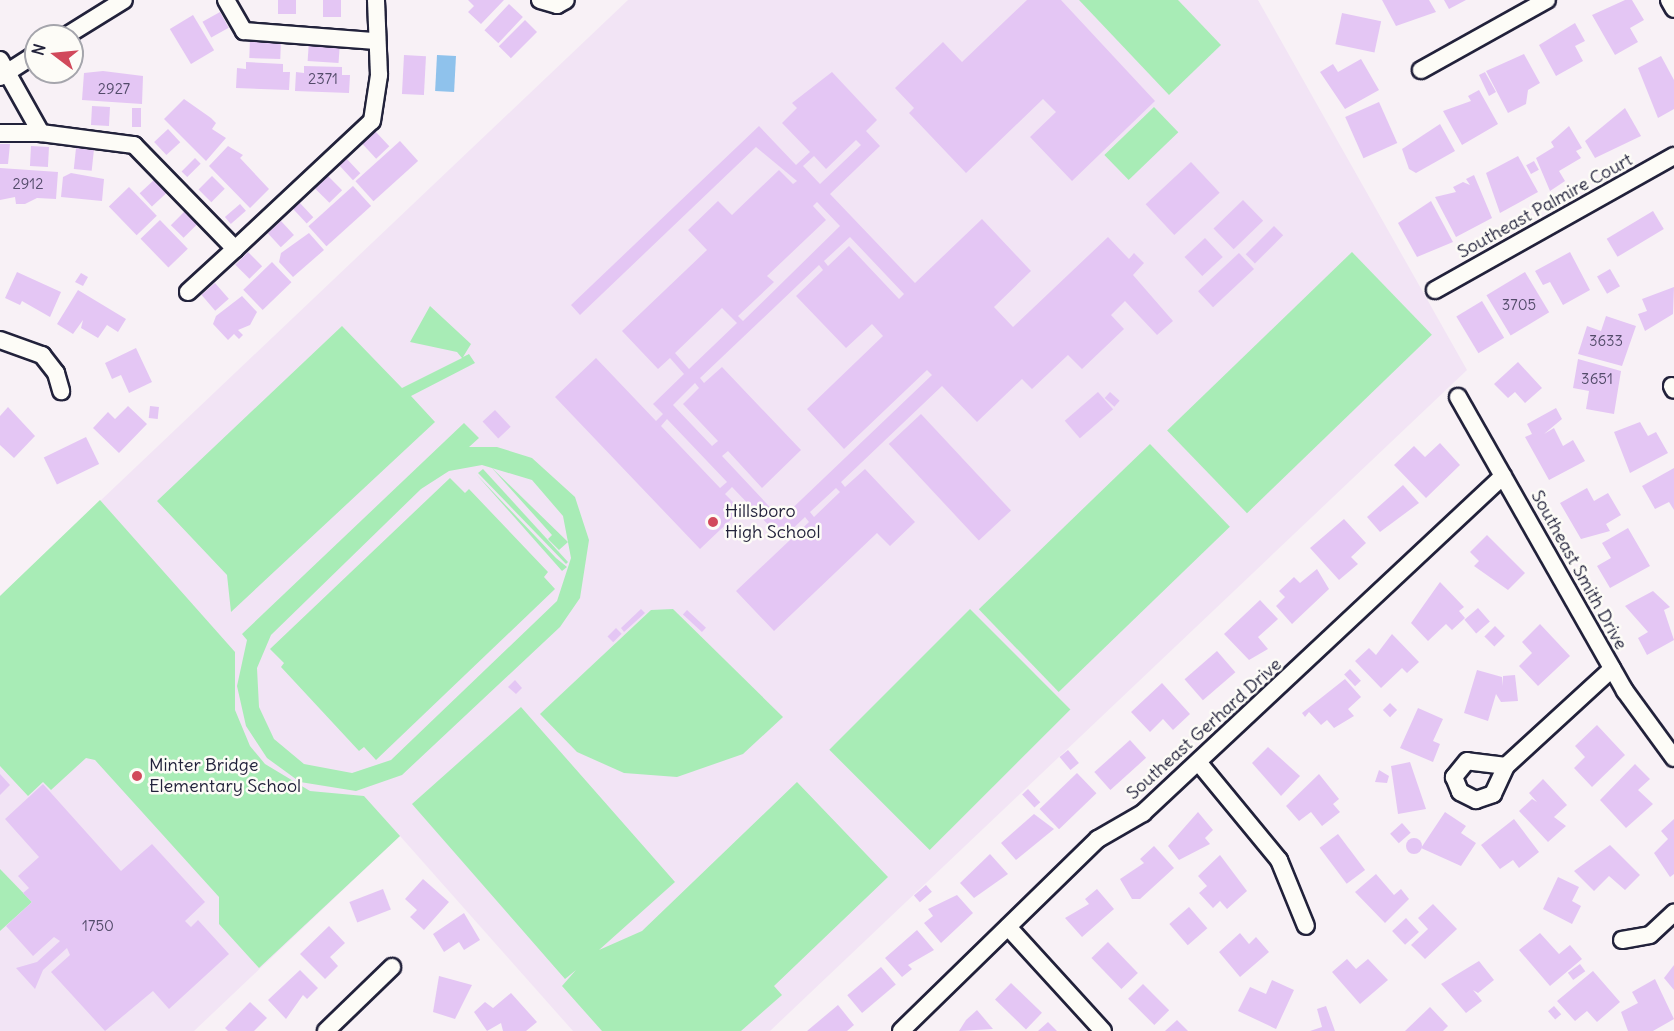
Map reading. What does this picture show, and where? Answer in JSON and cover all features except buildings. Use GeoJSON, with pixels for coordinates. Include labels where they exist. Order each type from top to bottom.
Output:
{"type":"FeatureCollection","features":[{"type":"Feature","properties":{"kind":"street"},"geometry":{"type":"LineString","coordinates":[[84,25],[124,0]]}},
{"type":"Feature","properties":{"kind":"street"},"geometry":{"type":"LineString","coordinates":[[226,0],[244,31],[373,40]]}},
{"type":"Feature","properties":{"kind":"street"},"geometry":{"type":"LineString","coordinates":[[188,292],[372,121],[379,75],[373,40],[376,0]]}},
{"type":"Feature","properties":{"kind":"street"},"geometry":{"type":"LineString","coordinates":[[540,0],[557,5],[566,0]]}},
{"type":"Feature","properties":{"kind":"street"},"geometry":{"type":"LineString","coordinates":[[1421,70],[1547,0]]}},
{"type":"Feature","properties":{"kind":"street"},"geometry":{"type":"LineString","coordinates":[[1669,0],[1674,9]]}},
{"type":"Feature","properties":{"kind":"street"},"geometry":{"type":"LineString","coordinates":[[24,60],[2,70],[41,134]]}},
{"type":"Feature","properties":{"kind":"street"},"geometry":{"type":"LineString","coordinates":[[0,133],[41,134],[134,145],[234,249]]}},
{"type":"Feature","properties":{"kind":"street","name":"Southeast Palmire Court"},"geometry":{"type":"LineString","coordinates":[[1435,290],[1674,156]]}},
{"type":"Feature","properties":{"kind":"street"},"geometry":{"type":"LineString","coordinates":[[0,340],[50,363],[61,391]]}},
{"type":"Feature","properties":{"kind":"street","name":"Southeast Smith Drive"},"geometry":{"type":"LineString","coordinates":[[1458,397],[1612,669],[1674,758]]}},
{"type":"Feature","properties":{"kind":"street","name":"Southeast Gerhard Drive"},"geometry":{"type":"LineString","coordinates":[[901,1031],[1098,839],[1143,813],[1199,763],[1503,476]]}},
{"type":"Feature","properties":{"kind":"street"},"geometry":{"type":"LineString","coordinates":[[1506,766],[1612,669]]}},
{"type":"Feature","properties":{"kind":"street"},"geometry":{"type":"LineString","coordinates":[[1199,763],[1279,860],[1306,926]]}},
{"type":"Feature","properties":{"kind":"street"},"geometry":{"type":"LineString","coordinates":[[1622,940],[1650,935],[1674,913]]}},
{"type":"Feature","properties":{"kind":"street"},"geometry":{"type":"LineString","coordinates":[[1008,927],[1103,1031]]}},
{"type":"Feature","properties":{"kind":"street"},"geometry":{"type":"LineString","coordinates":[[326,1031],[392,967]]}},
{"type":"Feature","properties":{"kind":"shaded area","name":"Hillsboro High School"},"geometry":{"type":"Polygon","coordinates":[[[628,0],[1258,0],[1467,370],[770,1031],[573,1031],[400,836],[194,1031],[0,1031],[0,596],[628,0]]]}},
{"type":"Feature","properties":{"kind":"green space"},"geometry":{"type":"Polygon","coordinates":[[[1079,0],[1178,0],[1221,45],[1169,95],[1079,0]]]}},
{"type":"Feature","properties":{"kind":"green space"},"geometry":{"type":"Polygon","coordinates":[[[1154,107],[1178,132],[1129,180],[1104,155],[1154,107]]]}},
{"type":"Feature","properties":{"kind":"green space"},"geometry":{"type":"Polygon","coordinates":[[[1352,252],[1432,335],[1247,513],[1167,431],[1352,252]]]}},
{"type":"Feature","properties":{"kind":"green space"},"geometry":{"type":"Polygon","coordinates":[[[430,306],[471,344],[463,357],[469,354],[475,363],[411,396],[435,422],[231,612],[227,575],[157,501],[342,326],[402,388],[462,358],[457,352],[410,342],[430,306]]]}},
{"type":"Feature","properties":{"kind":"green space"},"geometry":{"type":"Polygon","coordinates":[[[464,423],[479,438],[469,447],[497,447],[532,458],[575,497],[589,540],[580,598],[560,627],[402,775],[356,791],[300,782],[267,758],[246,726],[237,686],[247,640],[242,634],[464,423]],[[482,465],[449,471],[421,489],[271,635],[257,668],[259,707],[274,739],[304,764],[352,773],[391,760],[557,601],[571,558],[563,516],[532,480],[482,465]]]}},
{"type":"Feature","properties":{"kind":"green space"},"geometry":{"type":"Polygon","coordinates":[[[1150,444],[1230,527],[1059,692],[979,609],[1150,444]]]}},
{"type":"Feature","properties":{"kind":"green space"},"geometry":{"type":"Polygon","coordinates":[[[491,467],[568,542],[559,550],[548,539],[552,535],[491,467]]]}},
{"type":"Feature","properties":{"kind":"green space"},"geometry":{"type":"Polygon","coordinates":[[[483,469],[568,562],[566,564],[478,473],[483,469]]]}},
{"type":"Feature","properties":{"kind":"green space"},"geometry":{"type":"Polygon","coordinates":[[[476,474],[556,558],[567,567],[562,571],[476,474]]]}},
{"type":"Feature","properties":{"kind":"green space"},"geometry":{"type":"Polygon","coordinates":[[[450,478],[465,493],[469,489],[548,572],[544,577],[555,589],[376,760],[364,747],[359,751],[281,667],[284,663],[270,649],[450,478]]]}},
{"type":"Feature","properties":{"kind":"green space"},"geometry":{"type":"Polygon","coordinates":[[[100,500],[235,652],[235,710],[250,746],[265,764],[310,791],[364,796],[400,836],[259,968],[219,924],[219,897],[95,760],[86,758],[51,790],[43,782],[28,796],[0,766],[0,596],[100,500]]]}},
{"type":"Feature","properties":{"kind":"green space"},"geometry":{"type":"Polygon","coordinates":[[[673,609],[783,717],[743,754],[677,777],[624,773],[577,752],[540,714],[651,610],[673,609]]]}},
{"type":"Feature","properties":{"kind":"green space"},"geometry":{"type":"Polygon","coordinates":[[[970,609],[1070,709],[930,850],[829,750],[970,609]]]}},
{"type":"Feature","properties":{"kind":"green space"},"geometry":{"type":"Polygon","coordinates":[[[521,707],[675,882],[599,950],[642,931],[797,782],[888,877],[774,986],[782,995],[741,1031],[602,1031],[562,986],[576,970],[565,979],[412,804],[521,707]]]}},
{"type":"Feature","properties":{"kind":"green space"},"geometry":{"type":"Polygon","coordinates":[[[0,869],[32,902],[0,931],[0,869]]]}},
{"type":"Feature","properties":{"kind":"water"},"geometry":{"type":"Polygon","coordinates":[[[437,55],[456,56],[454,92],[435,91],[437,55]]]}},
{"type":"Feature","properties":{"kind":"place","name":"Hillsboro High School"},"geometry":{"type":"Point","coordinates":[713,522]}},
{"type":"Feature","properties":{"kind":"place","name":"Minter Bridge Elementary School"},"geometry":{"type":"Point","coordinates":[137,776]}}]}
